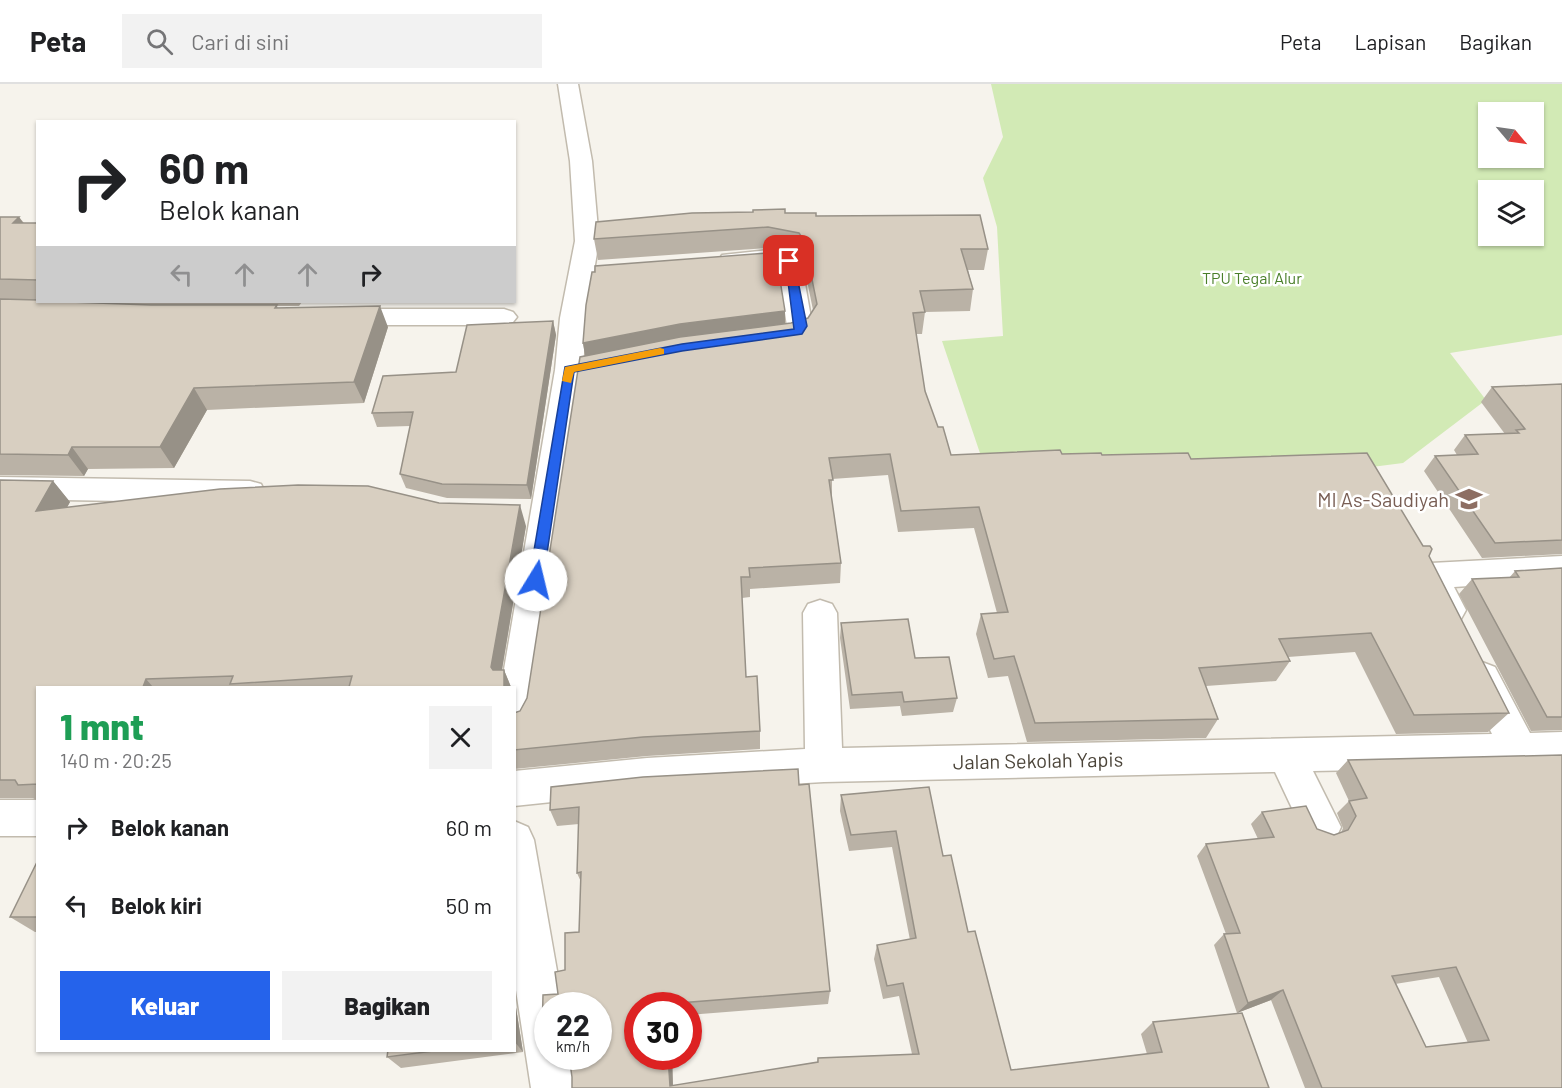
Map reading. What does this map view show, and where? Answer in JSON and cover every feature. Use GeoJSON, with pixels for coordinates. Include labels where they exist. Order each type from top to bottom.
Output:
{"type":"FeatureCollection","features":[{"type":"Feature","properties":{"kind":"street"},"geometry":{"type":"LineString","coordinates":[[516,704],[546,513],[579,368],[573,318],[594,269],[587,242],[581,161],[568,84]]}},
{"type":"Feature","properties":{"kind":"street"},"geometry":{"type":"LineString","coordinates":[[709,261],[768,257],[789,261],[800,329],[791,334],[737,341]]}},
{"type":"Feature","properties":{"kind":"street"},"geometry":{"type":"LineString","coordinates":[[316,317],[504,317]]}},
{"type":"Feature","properties":{"kind":"street"},"geometry":{"type":"LineString","coordinates":[[0,488],[284,492]]}},
{"type":"Feature","properties":{"kind":"street"},"geometry":{"type":"LineString","coordinates":[[513,512],[546,513]]}},
{"type":"Feature","properties":{"kind":"street"},"geometry":{"type":"LineString","coordinates":[[1518,748],[1431,576],[1562,568]]}},
{"type":"Feature","properties":{"kind":"street"},"geometry":{"type":"LineString","coordinates":[[820,613],[824,765]]}},
{"type":"Feature","properties":{"kind":"street","name":"Jalan Sekolah Yapis"},"geometry":{"type":"LineString","coordinates":[[516,789],[647,775],[824,765],[1562,748]]}},
{"type":"Feature","properties":{"kind":"street"},"geometry":{"type":"LineString","coordinates":[[1286,754],[1321,827]]}},
{"type":"Feature","properties":{"kind":"street"},"geometry":{"type":"LineString","coordinates":[[0,818],[36,818]]}},
{"type":"Feature","properties":{"kind":"street"},"geometry":{"type":"LineString","coordinates":[[516,852],[539,992]]}},
{"type":"Feature","properties":{"kind":"street"},"geometry":{"type":"LineString","coordinates":[[551,1070],[554,1088]]}},
{"type":"Feature","properties":{"kind":"green space","name":"TPU Tegal Alur"},"geometry":{"type":"Polygon","coordinates":[[[991,84],[1562,84],[1562,335],[1450,353],[1486,400],[1403,463],[1356,469],[984,465],[942,341],[1003,336],[997,227],[983,178],[1003,137],[991,84]]]}},
{"type":"Feature","properties":{"kind":"building"},"geometry":{"type":"Polygon","coordinates":[[[785,209],[785,213],[816,213],[816,216],[980,215],[988,249],[961,249],[973,289],[920,291],[925,312],[913,313],[925,391],[938,427],[943,427],[951,455],[1060,450],[1062,454],[1101,453],[1102,455],[1188,453],[1191,459],[1367,453],[1423,546],[1430,546],[1432,549],[1429,556],[1509,713],[1414,715],[1371,633],[1279,639],[1290,661],[1199,668],[1218,719],[1035,723],[1014,656],[994,659],[981,614],[1008,612],[979,507],[901,511],[890,454],[829,458],[833,480],[829,480],[841,563],[749,568],[750,577],[741,577],[746,677],[757,676],[760,731],[643,737],[516,750],[516,712],[520,711],[527,698],[580,357],[680,337],[791,323],[808,318],[817,304],[804,240],[799,233],[768,227],[594,239],[596,222],[692,213],[753,212],[753,210],[785,209]]]}},
{"type":"Feature","properties":{"kind":"building"},"geometry":{"type":"Polygon","coordinates":[[[0,217],[19,217],[13,223],[36,223],[36,280],[0,279],[0,217]]]}},
{"type":"Feature","properties":{"kind":"building"},"geometry":{"type":"Polygon","coordinates":[[[768,253],[776,255],[785,311],[680,324],[583,343],[586,305],[595,266],[768,253]]]}},
{"type":"Feature","properties":{"kind":"building"},"geometry":{"type":"Polygon","coordinates":[[[0,299],[36,300],[36,303],[277,305],[275,308],[380,306],[354,382],[194,388],[160,447],[72,447],[68,455],[0,454],[0,299]]]}},
{"type":"Feature","properties":{"kind":"building"},"geometry":{"type":"Polygon","coordinates":[[[553,321],[527,485],[442,484],[400,474],[413,412],[372,413],[383,376],[456,372],[467,325],[553,321]]]}},
{"type":"Feature","properties":{"kind":"building"},"geometry":{"type":"Polygon","coordinates":[[[1562,384],[1562,540],[1495,543],[1435,456],[1478,454],[1465,435],[1519,433],[1516,430],[1525,429],[1492,387],[1562,384]]]}},
{"type":"Feature","properties":{"kind":"building"},"geometry":{"type":"Polygon","coordinates":[[[0,480],[53,481],[36,511],[220,489],[298,485],[368,486],[439,503],[520,505],[491,667],[493,670],[504,670],[504,686],[349,686],[352,676],[230,684],[233,676],[146,679],[143,686],[36,686],[36,784],[18,785],[15,780],[0,780],[0,480]]]}},
{"type":"Feature","properties":{"kind":"building"},"geometry":{"type":"Polygon","coordinates":[[[1562,568],[1562,717],[1547,717],[1472,579],[1519,577],[1515,571],[1562,568]]]}},
{"type":"Feature","properties":{"kind":"building"},"geometry":{"type":"Polygon","coordinates":[[[908,619],[915,658],[949,657],[957,698],[904,702],[902,692],[852,695],[841,623],[908,619]]]}},
{"type":"Feature","properties":{"kind":"building"},"geometry":{"type":"Polygon","coordinates":[[[1562,755],[1562,1088],[1322,1088],[1283,990],[1248,1003],[1224,934],[1240,933],[1206,844],[1274,837],[1262,812],[1306,806],[1317,829],[1334,835],[1348,830],[1356,816],[1349,801],[1367,798],[1348,760],[1562,755]],[[1456,967],[1392,976],[1426,1047],[1489,1040],[1456,967]]]}},
{"type":"Feature","properties":{"kind":"building"},"geometry":{"type":"Polygon","coordinates":[[[798,769],[799,785],[809,784],[830,991],[702,1001],[702,992],[624,992],[624,1070],[669,1070],[670,1086],[818,1062],[818,1058],[919,1054],[903,983],[887,986],[877,945],[916,938],[896,831],[851,835],[841,795],[929,787],[943,856],[951,855],[968,932],[975,931],[1011,1070],[1162,1052],[1153,1022],[1242,1013],[1269,1088],[572,1088],[571,1070],[612,1070],[612,992],[558,992],[555,972],[565,970],[565,933],[579,932],[581,872],[577,873],[579,807],[550,810],[551,787],[643,777],[798,769]]]}},
{"type":"Feature","properties":{"kind":"building"},"geometry":{"type":"Polygon","coordinates":[[[36,864],[36,917],[10,917],[36,864]]]}},
{"type":"Feature","properties":{"kind":"building"},"geometry":{"type":"Polygon","coordinates":[[[388,1052],[426,1052],[387,1057],[388,1052]]]}},
{"type":"Feature","properties":{"kind":"slow traffic"},"geometry":{"type":"LineString","coordinates":[[567,381],[569,370],[660,351]]}},
{"type":"Feature","properties":{"kind":"place","name":"MI As-Saudiyah"},"geometry":{"type":"Point","coordinates":[1469,499]}},
{"type":"Feature","properties":{"kind":"route"},"geometry":{"type":"LineString","coordinates":[[536,580],[569,370],[682,348],[759,339],[798,331],[801,326],[789,261]]}}]}
